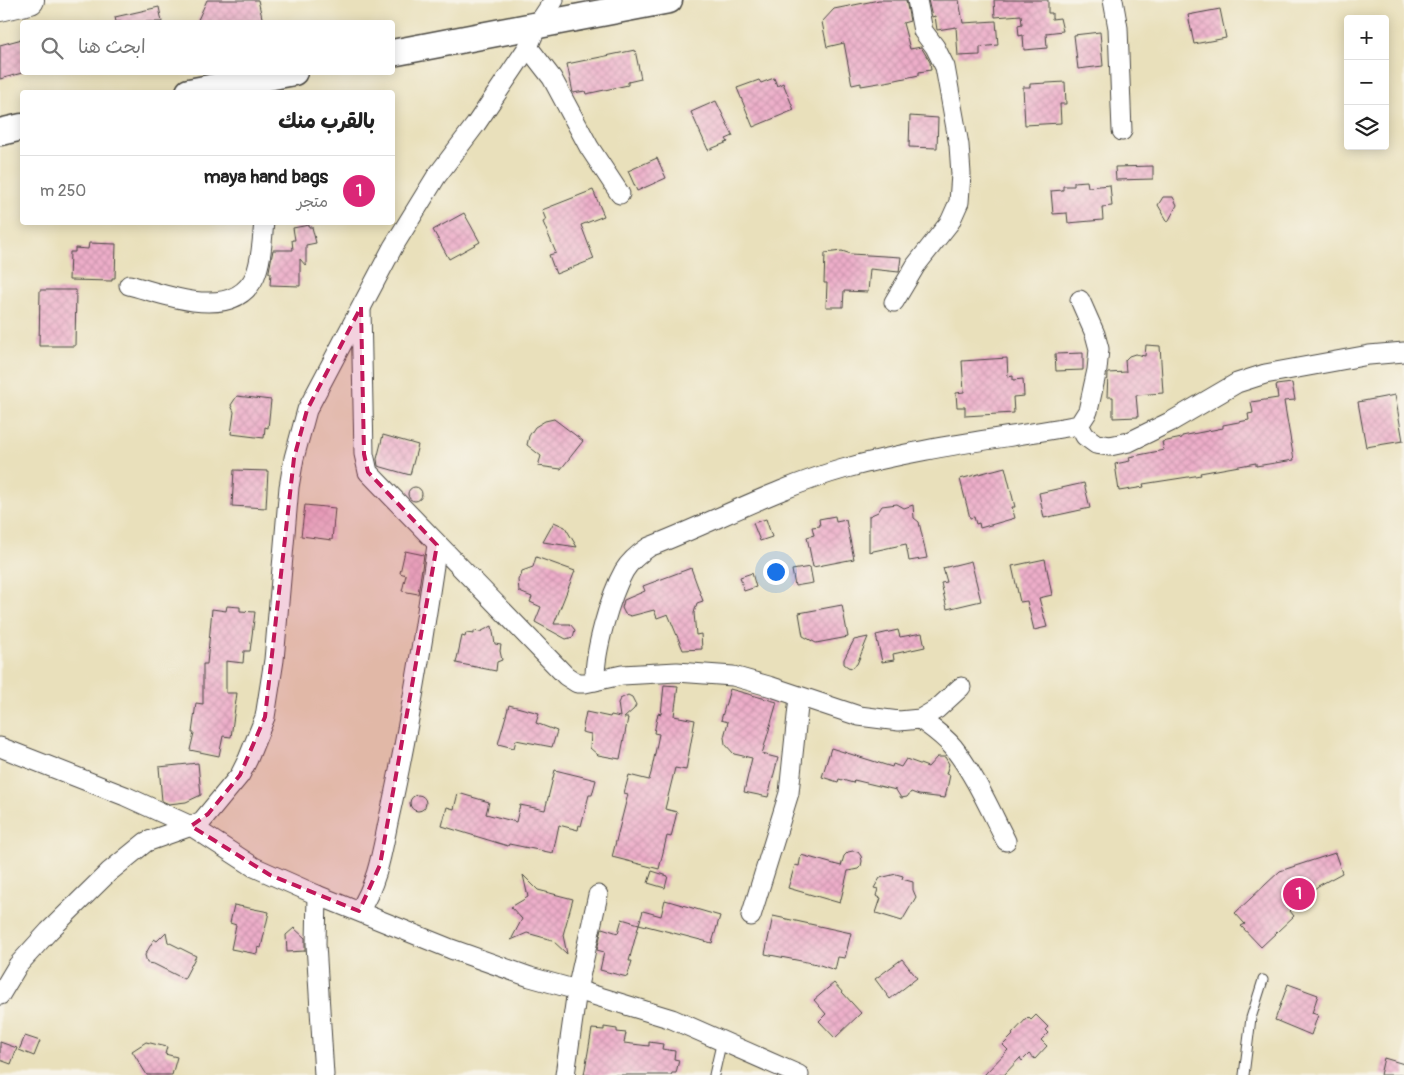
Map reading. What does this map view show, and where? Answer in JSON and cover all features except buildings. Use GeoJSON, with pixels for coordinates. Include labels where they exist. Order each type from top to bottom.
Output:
{"type":"FeatureCollection","features":[{"type":"Feature","properties":{"kind":"highway"},"geometry":{"type":"LineString","coordinates":[[0,7],[30,0]]}},
{"type":"Feature","properties":{"kind":"street"},"geometry":{"type":"LineString","coordinates":[[0,995],[18,966],[49,931],[109,872],[146,842],[191,826],[202,820],[240,775],[264,717],[274,660],[289,487],[294,458],[307,410],[393,247],[436,177],[476,124],[554,0]]}},
{"type":"Feature","properties":{"kind":"street"},"geometry":{"type":"LineString","coordinates":[[395,53],[533,36],[669,0]]}},
{"type":"Feature","properties":{"kind":"street"},"geometry":{"type":"LineString","coordinates":[[894,302],[916,265],[950,222],[959,202],[961,174],[959,146],[945,66],[935,47],[923,31],[916,0]]}},
{"type":"Feature","properties":{"kind":"street"},"geometry":{"type":"LineString","coordinates":[[1114,0],[1118,28],[1122,131]]}},
{"type":"Feature","properties":{"kind":"street"},"geometry":{"type":"LineString","coordinates":[[533,36],[552,78],[589,147],[620,194]]}},
{"type":"Feature","properties":{"kind":"street"},"geometry":{"type":"LineString","coordinates":[[205,90],[282,80]]}},
{"type":"Feature","properties":{"kind":"street"},"geometry":{"type":"LineString","coordinates":[[0,132],[20,127]]}},
{"type":"Feature","properties":{"kind":"street"},"geometry":{"type":"LineString","coordinates":[[128,285],[183,299],[221,302],[233,298],[242,292],[254,276],[259,258],[264,225]]}},
{"type":"Feature","properties":{"kind":"street"},"geometry":{"type":"LineString","coordinates":[[595,681],[595,665],[599,642],[616,591],[625,570],[638,554],[649,547],[806,481],[844,468],[961,443],[1079,425],[1088,411],[1097,370],[1099,349],[1095,334],[1080,300]]}},
{"type":"Feature","properties":{"kind":"street"},"geometry":{"type":"LineString","coordinates":[[361,307],[364,454],[368,472],[566,676],[578,683],[622,675],[677,672],[733,676],[859,716],[898,721],[920,720],[937,709],[961,687]]}},
{"type":"Feature","properties":{"kind":"street"},"geometry":{"type":"LineString","coordinates":[[1079,425],[1085,436],[1096,444],[1110,446],[1129,442],[1172,421],[1237,383],[1265,374],[1369,355],[1404,352]]}},
{"type":"Feature","properties":{"kind":"street"},"geometry":{"type":"LineString","coordinates":[[359,911],[374,884],[380,866],[398,777],[437,544]]}},
{"type":"Feature","properties":{"kind":"street"},"geometry":{"type":"LineString","coordinates":[[751,916],[789,793],[799,697]]}},
{"type":"Feature","properties":{"kind":"street"},"geometry":{"type":"LineString","coordinates":[[920,720],[953,746],[973,777],[1006,842]]}},
{"type":"Feature","properties":{"kind":"street"},"geometry":{"type":"LineString","coordinates":[[0,747],[125,796],[191,826],[254,867],[317,894],[451,949],[512,971],[672,1019],[799,1075]]}},
{"type":"Feature","properties":{"kind":"street"},"geometry":{"type":"LineString","coordinates":[[317,894],[316,944],[324,1075]]}},
{"type":"Feature","properties":{"kind":"street"},"geometry":{"type":"LineString","coordinates":[[565,1075],[577,990],[598,895]]}},
{"type":"Feature","properties":{"kind":"lane"},"geometry":{"type":"LineString","coordinates":[[1244,1075],[1251,1018],[1263,980]]}},
{"type":"Feature","properties":{"kind":"lane"},"geometry":{"type":"LineString","coordinates":[[714,1075],[722,1040]]}},
{"type":"Feature","properties":{"kind":"highlighted area"},"geometry":{"type":"Polygon","coordinates":[[[361,307],[364,454],[368,472],[437,545],[380,865],[359,911],[270,875],[191,826],[208,814],[240,775],[265,717],[294,458],[307,410],[361,307]]]}},
{"type":"Feature","properties":{"kind":"place","name":"maya hand bags"},"geometry":{"type":"Point","coordinates":[1299,894]}}]}
